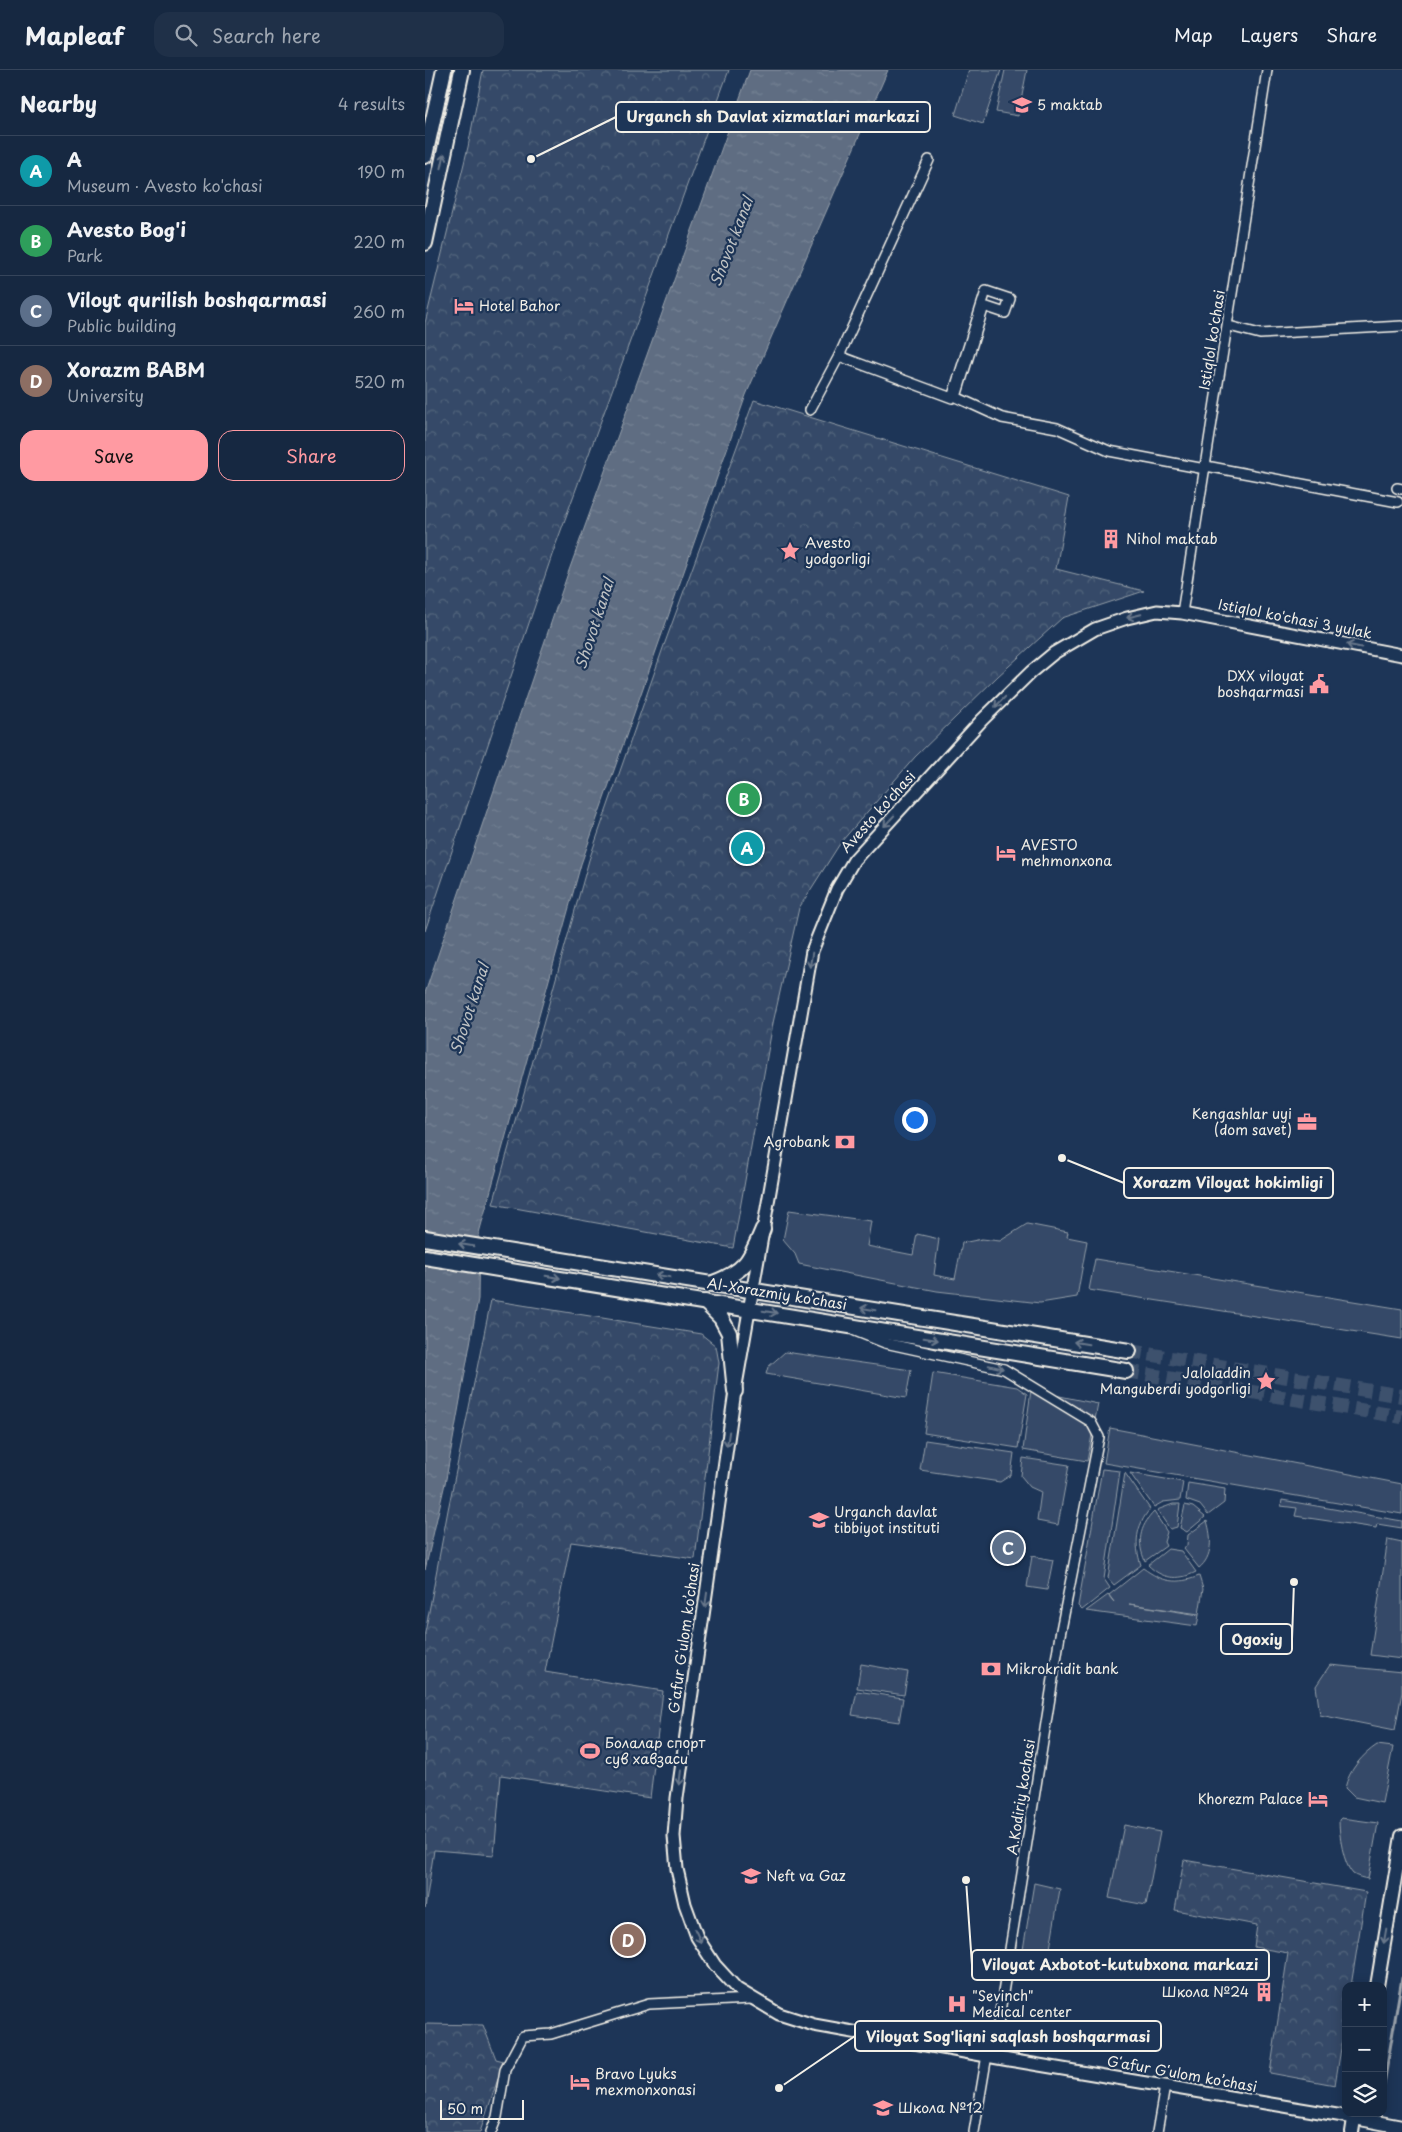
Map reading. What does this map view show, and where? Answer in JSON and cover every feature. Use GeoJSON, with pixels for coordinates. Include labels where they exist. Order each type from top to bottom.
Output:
{"type":"FeatureCollection","features":[{"type":"Feature","properties":{"kind":"main road"},"geometry":{"type":"LineString","coordinates":[[425,156],[444,70]]}},
{"type":"Feature","properties":{"kind":"main road"},"geometry":{"type":"LineString","coordinates":[[425,243],[463,70]]}},
{"type":"Feature","properties":{"kind":"main road"},"geometry":{"type":"LineString","coordinates":[[711,1283],[728,1277],[742,1268],[753,1253],[763,1229]]}},
{"type":"Feature","properties":{"kind":"main road","name":"Al-Xorazmiy ko’chasi"},"geometry":{"type":"LineString","coordinates":[[425,1238],[1129,1351]]}},
{"type":"Feature","properties":{"kind":"main road","name":"Al-Xorazmiy ko’chasi"},"geometry":{"type":"LineString","coordinates":[[425,1257],[749,1308],[1125,1371]]}},
{"type":"Feature","properties":{"kind":"main road"},"geometry":{"type":"LineString","coordinates":[[705,1302],[721,1318],[729,1333],[735,1390]]}},
{"type":"Feature","properties":{"kind":"main road"},"geometry":{"type":"LineString","coordinates":[[1378,1982],[1402,1836]]}},
{"type":"Feature","properties":{"kind":"main road"},"geometry":{"type":"LineString","coordinates":[[1352,2132],[1355,2117]]}},
{"type":"Feature","properties":{"kind":"main road"},"geometry":{"type":"LineString","coordinates":[[1359,2117],[1402,2127]]}},
{"type":"Feature","properties":{"kind":"street","name":"Istiqlol ko'chasi"},"geometry":{"type":"LineString","coordinates":[[1182,613],[1229,326],[1267,70]]}},
{"type":"Feature","properties":{"kind":"street"},"geometry":{"type":"LineString","coordinates":[[810,410],[839,356],[929,160]]}},
{"type":"Feature","properties":{"kind":"street"},"geometry":{"type":"LineString","coordinates":[[839,356],[952,398],[985,291],[1010,299],[1005,313],[984,306],[956,397],[1002,418],[1057,428],[1109,451],[1398,502]]}},
{"type":"Feature","properties":{"kind":"street"},"geometry":{"type":"LineString","coordinates":[[1229,326],[1260,334],[1402,326]]}},
{"type":"Feature","properties":{"kind":"street","name":"Avesto ko'chasi"},"geometry":{"type":"LineString","coordinates":[[749,1308],[813,951],[837,889],[853,860],[982,720],[1031,672],[1054,653],[1078,637],[1127,618],[1157,610],[1182,613]]}},
{"type":"Feature","properties":{"kind":"street","name":"Istiqlol ko'chasi 3 yulak"},"geometry":{"type":"LineString","coordinates":[[1182,613],[1402,654]]}},
{"type":"Feature","properties":{"kind":"street","name":"Gʻafur Gʻulom ko’chasi"},"geometry":{"type":"LineString","coordinates":[[749,1308],[735,1390],[685,1734],[674,1836],[677,1869],[685,1904],[697,1937],[715,1965],[737,1989],[751,1999],[779,2014],[814,2025],[1165,2086],[1342,2114]]}},
{"type":"Feature","properties":{"kind":"street","name":"A.Kodiriy kochasi"},"geometry":{"type":"LineString","coordinates":[[831,1322],[885,1343],[1004,1369],[1022,1378],[1091,1422],[1099,1437],[1063,1617],[995,2043],[987,2056],[974,2132]]}},
{"type":"Feature","properties":{"kind":"street"},"geometry":{"type":"LineString","coordinates":[[491,2132],[497,2117],[505,2070],[523,2036],[551,2034],[649,2004],[751,1999]]}},
{"type":"Feature","properties":{"kind":"street"},"geometry":{"type":"LineString","coordinates":[[1157,2132],[1165,2086]]}},
{"type":"Feature","properties":{"kind":"green space"},"geometry":{"type":"Polygon","coordinates":[[[483,70],[729,70],[552,555],[425,931],[425,323],[468,147],[483,70]]]}},
{"type":"Feature","properties":{"kind":"green space"},"geometry":{"type":"Polygon","coordinates":[[[969,70],[1001,70],[983,124],[955,115],[969,70]]]}},
{"type":"Feature","properties":{"kind":"green space"},"geometry":{"type":"Polygon","coordinates":[[[1005,70],[1027,70],[1018,116],[996,112],[1005,70]]]}},
{"type":"Feature","properties":{"kind":"green space"},"geometry":{"type":"Polygon","coordinates":[[[754,400],[1069,497],[1056,569],[1144,591],[1062,618],[998,676],[915,757],[841,842],[799,908],[773,1023],[733,1248],[493,1204],[589,860],[663,648],[754,400]]]}},
{"type":"Feature","properties":{"kind":"green space"},"geometry":{"type":"Polygon","coordinates":[[[789,1210],[871,1221],[867,1246],[913,1255],[917,1234],[939,1239],[934,1275],[955,1279],[962,1243],[982,1239],[1000,1241],[1027,1224],[1068,1232],[1067,1237],[1087,1241],[1077,1297],[1040,1303],[937,1291],[799,1264],[795,1254],[783,1240],[789,1210]]]}},
{"type":"Feature","properties":{"kind":"green space"},"geometry":{"type":"Polygon","coordinates":[[[1095,1259],[1402,1309],[1402,1339],[1089,1290],[1095,1259]]]}},
{"type":"Feature","properties":{"kind":"green space"},"geometry":{"type":"Polygon","coordinates":[[[491,1300],[701,1334],[716,1346],[719,1363],[695,1559],[571,1542],[545,1672],[663,1691],[650,1798],[501,1775],[494,1855],[434,1850],[425,1909],[425,1633],[491,1300]]]}},
{"type":"Feature","properties":{"kind":"green space"},"geometry":{"type":"Polygon","coordinates":[[[785,1352],[911,1370],[906,1398],[766,1374],[768,1367],[785,1352]]]}},
{"type":"Feature","properties":{"kind":"green space"},"geometry":{"type":"Polygon","coordinates":[[[933,1373],[1017,1387],[1027,1394],[1018,1448],[924,1433],[933,1373]]]}},
{"type":"Feature","properties":{"kind":"green space"},"geometry":{"type":"Polygon","coordinates":[[[1031,1390],[1098,1404],[1087,1461],[1023,1450],[1031,1390]]]}},
{"type":"Feature","properties":{"kind":"green space"},"geometry":{"type":"Polygon","coordinates":[[[1110,1428],[1402,1484],[1402,1514],[1104,1463],[1110,1428]]]}},
{"type":"Feature","properties":{"kind":"green space"},"geometry":{"type":"Polygon","coordinates":[[[925,1440],[1014,1453],[1011,1475],[1000,1482],[920,1470],[925,1440]]]}},
{"type":"Feature","properties":{"kind":"green space"},"geometry":{"type":"Polygon","coordinates":[[[1023,1458],[1069,1465],[1058,1525],[1037,1521],[1041,1492],[1030,1487],[1021,1476],[1023,1458]]]}},
{"type":"Feature","properties":{"kind":"green space"},"geometry":{"type":"Polygon","coordinates":[[[1102,1469],[1120,1471],[1104,1579],[1110,1588],[1082,1610],[1078,1606],[1102,1469]]]}},
{"type":"Feature","properties":{"kind":"green space"},"geometry":{"type":"Polygon","coordinates":[[[1125,1473],[1150,1509],[1139,1529],[1137,1550],[1141,1565],[1114,1585],[1108,1578],[1125,1473]]]}},
{"type":"Feature","properties":{"kind":"green space"},"geometry":{"type":"Polygon","coordinates":[[[1130,1473],[1183,1482],[1180,1500],[1163,1502],[1154,1507],[1130,1473]]]}},
{"type":"Feature","properties":{"kind":"green space"},"geometry":{"type":"Polygon","coordinates":[[[1188,1483],[1225,1489],[1224,1503],[1208,1515],[1200,1505],[1186,1500],[1188,1483]]]}},
{"type":"Feature","properties":{"kind":"green space"},"geometry":{"type":"Polygon","coordinates":[[[1282,1500],[1402,1521],[1402,1528],[1377,1524],[1376,1528],[1295,1516],[1297,1508],[1281,1506],[1282,1500]]]}},
{"type":"Feature","properties":{"kind":"green space"},"geometry":{"type":"Polygon","coordinates":[[[1173,1504],[1180,1504],[1177,1527],[1170,1529],[1157,1510],[1173,1504]]]}},
{"type":"Feature","properties":{"kind":"green space"},"geometry":{"type":"Polygon","coordinates":[[[1185,1505],[1193,1507],[1205,1517],[1187,1532],[1180,1528],[1185,1505]]]}},
{"type":"Feature","properties":{"kind":"green space"},"geometry":{"type":"Polygon","coordinates":[[[1154,1512],[1167,1532],[1164,1542],[1166,1546],[1145,1561],[1140,1542],[1142,1529],[1154,1512]]]}},
{"type":"Feature","properties":{"kind":"green space"},"geometry":{"type":"Polygon","coordinates":[[[1207,1521],[1210,1534],[1209,1553],[1199,1568],[1184,1549],[1187,1545],[1188,1535],[1207,1521]]]}},
{"type":"Feature","properties":{"kind":"green space"},"geometry":{"type":"Polygon","coordinates":[[[1388,1539],[1402,1542],[1402,1659],[1370,1655],[1388,1539]]]}},
{"type":"Feature","properties":{"kind":"green space"},"geometry":{"type":"Polygon","coordinates":[[[1168,1549],[1181,1551],[1196,1572],[1183,1577],[1171,1577],[1153,1570],[1148,1565],[1168,1549]]]}},
{"type":"Feature","properties":{"kind":"green space"},"geometry":{"type":"Polygon","coordinates":[[[1032,1556],[1053,1560],[1047,1590],[1027,1587],[1032,1556]]]}},
{"type":"Feature","properties":{"kind":"green space"},"geometry":{"type":"Polygon","coordinates":[[[1143,1568],[1170,1581],[1184,1581],[1199,1576],[1203,1589],[1199,1614],[1129,1604],[1199,1615],[1197,1626],[1086,1611],[1108,1595],[1114,1602],[1109,1595],[1143,1568]]]}},
{"type":"Feature","properties":{"kind":"green space"},"geometry":{"type":"Polygon","coordinates":[[[861,1664],[908,1672],[904,1695],[857,1688],[861,1664]]]}},
{"type":"Feature","properties":{"kind":"green space"},"geometry":{"type":"Polygon","coordinates":[[[1330,1665],[1402,1672],[1402,1692],[1395,1730],[1320,1715],[1316,1686],[1330,1665]]]}},
{"type":"Feature","properties":{"kind":"green space"},"geometry":{"type":"Polygon","coordinates":[[[857,1691],[903,1698],[899,1722],[852,1715],[857,1691]]]}},
{"type":"Feature","properties":{"kind":"green space"},"geometry":{"type":"Polygon","coordinates":[[[1377,1745],[1393,1747],[1382,1803],[1354,1797],[1345,1788],[1357,1764],[1366,1753],[1377,1745]]]}},
{"type":"Feature","properties":{"kind":"green space"},"geometry":{"type":"Polygon","coordinates":[[[1341,1818],[1378,1823],[1368,1879],[1353,1874],[1347,1863],[1342,1849],[1339,1820],[1341,1818]]]}},
{"type":"Feature","properties":{"kind":"green space"},"geometry":{"type":"Polygon","coordinates":[[[1124,1825],[1160,1832],[1146,1905],[1109,1898],[1124,1825]]]}},
{"type":"Feature","properties":{"kind":"green space"},"geometry":{"type":"Polygon","coordinates":[[[1184,1860],[1366,1892],[1352,1982],[1342,1982],[1342,2042],[1335,2085],[1270,2073],[1288,1953],[1254,1947],[1257,1925],[1175,1910],[1184,1860]]]}},
{"type":"Feature","properties":{"kind":"green space"},"geometry":{"type":"Polygon","coordinates":[[[1034,1883],[1060,1889],[1045,1978],[1019,1974],[1034,1883]]]}},
{"type":"Feature","properties":{"kind":"green space"},"geometry":{"type":"Polygon","coordinates":[[[425,2024],[483,2025],[496,2059],[504,2061],[480,2132],[425,2132],[425,2024]]]}},
{"type":"Feature","properties":{"kind":"water","name":"Shovot kanal"},"geometry":{"type":"Polygon","coordinates":[[[750,70],[888,70],[746,395],[581,864],[479,1233],[478,1299],[446,1479],[425,1570],[425,993],[567,576],[750,70]]]}},
{"type":"Feature","properties":{"kind":"waterway"},"geometry":{"type":"LineString","coordinates":[[1386,2072],[1402,1978]]}},
{"type":"Feature","properties":{"kind":"tunnel"},"geometry":{"type":"LineString","coordinates":[[1129,1351],[1402,1396]]}},
{"type":"Feature","properties":{"kind":"tunnel"},"geometry":{"type":"LineString","coordinates":[[1126,1371],[1402,1417]]}},
{"type":"Feature","properties":{"kind":"place","name":"5 maktab"},"geometry":{"type":"Point","coordinates":[1022,105]}},
{"type":"Feature","properties":{"kind":"place","name":"Urganch sh Davlat xizmatlari markazi"},"geometry":{"type":"Point","coordinates":[531,159]}},
{"type":"Feature","properties":{"kind":"place","name":"Hotel Bahor"},"geometry":{"type":"Point","coordinates":[464,306]}},
{"type":"Feature","properties":{"kind":"place","name":"Nihol maktab"},"geometry":{"type":"Point","coordinates":[1111,539]}},
{"type":"Feature","properties":{"kind":"place","name":"Avesto yodgorligi"},"geometry":{"type":"Point","coordinates":[790,551]}},
{"type":"Feature","properties":{"kind":"place","name":"DXX viloyat boshqarmasi"},"geometry":{"type":"Point","coordinates":[1319,684]}},
{"type":"Feature","properties":{"kind":"place","name":"Avesto Bog'i"},"geometry":{"type":"Point","coordinates":[744,799]}},
{"type":"Feature","properties":{"kind":"place","name":"A"},"geometry":{"type":"Point","coordinates":[747,848]}},
{"type":"Feature","properties":{"kind":"place","name":"AVESTO mehmonxona"},"geometry":{"type":"Point","coordinates":[1006,853]}},
{"type":"Feature","properties":{"kind":"place","name":"Kengashlar uyi (dom savet)"},"geometry":{"type":"Point","coordinates":[1307,1122]}},
{"type":"Feature","properties":{"kind":"place","name":"Agrobank"},"geometry":{"type":"Point","coordinates":[845,1142]}},
{"type":"Feature","properties":{"kind":"place","name":"Xorazm Viloyat hokimligi"},"geometry":{"type":"Point","coordinates":[1062,1158]}},
{"type":"Feature","properties":{"kind":"place","name":"Jaloladdin Manguberdi yodgorligi"},"geometry":{"type":"Point","coordinates":[1266,1381]}},
{"type":"Feature","properties":{"kind":"place","name":"Urganch davlat tibbiyot instituti"},"geometry":{"type":"Point","coordinates":[819,1520]}},
{"type":"Feature","properties":{"kind":"place","name":"Viloyt qurilish boshqarmasi"},"geometry":{"type":"Point","coordinates":[1008,1548]}},
{"type":"Feature","properties":{"kind":"place","name":"Ogoxiy"},"geometry":{"type":"Point","coordinates":[1294,1582]}},
{"type":"Feature","properties":{"kind":"place","name":"Mikrokridit bank"},"geometry":{"type":"Point","coordinates":[991,1669]}},
{"type":"Feature","properties":{"kind":"place","name":"Болалар спорт сув хавзаси"},"geometry":{"type":"Point","coordinates":[590,1751]}},
{"type":"Feature","properties":{"kind":"place","name":"Khorezm Palace"},"geometry":{"type":"Point","coordinates":[1318,1799]}},
{"type":"Feature","properties":{"kind":"place","name":"Neft va Gaz"},"geometry":{"type":"Point","coordinates":[751,1876]}},
{"type":"Feature","properties":{"kind":"place","name":"Viloyat Axbotot-kutubxona markazi"},"geometry":{"type":"Point","coordinates":[966,1880]}},
{"type":"Feature","properties":{"kind":"place","name":"Xorazm BABM"},"geometry":{"type":"Point","coordinates":[628,1940]}},
{"type":"Feature","properties":{"kind":"place","name":"Школа №24"},"geometry":{"type":"Point","coordinates":[1264,1992]}},
{"type":"Feature","properties":{"kind":"place","name":"\"Sevinch\" Medical center"},"geometry":{"type":"Point","coordinates":[957,2004]}},
{"type":"Feature","properties":{"kind":"place","name":"Bravo Lyuks mexmonxonasi"},"geometry":{"type":"Point","coordinates":[580,2082]}},
{"type":"Feature","properties":{"kind":"place","name":"Viloyat Sog'liqni saqlash boshqarmasi"},"geometry":{"type":"Point","coordinates":[779,2088]}},
{"type":"Feature","properties":{"kind":"place","name":"Школа №12"},"geometry":{"type":"Point","coordinates":[883,2108]}}]}
